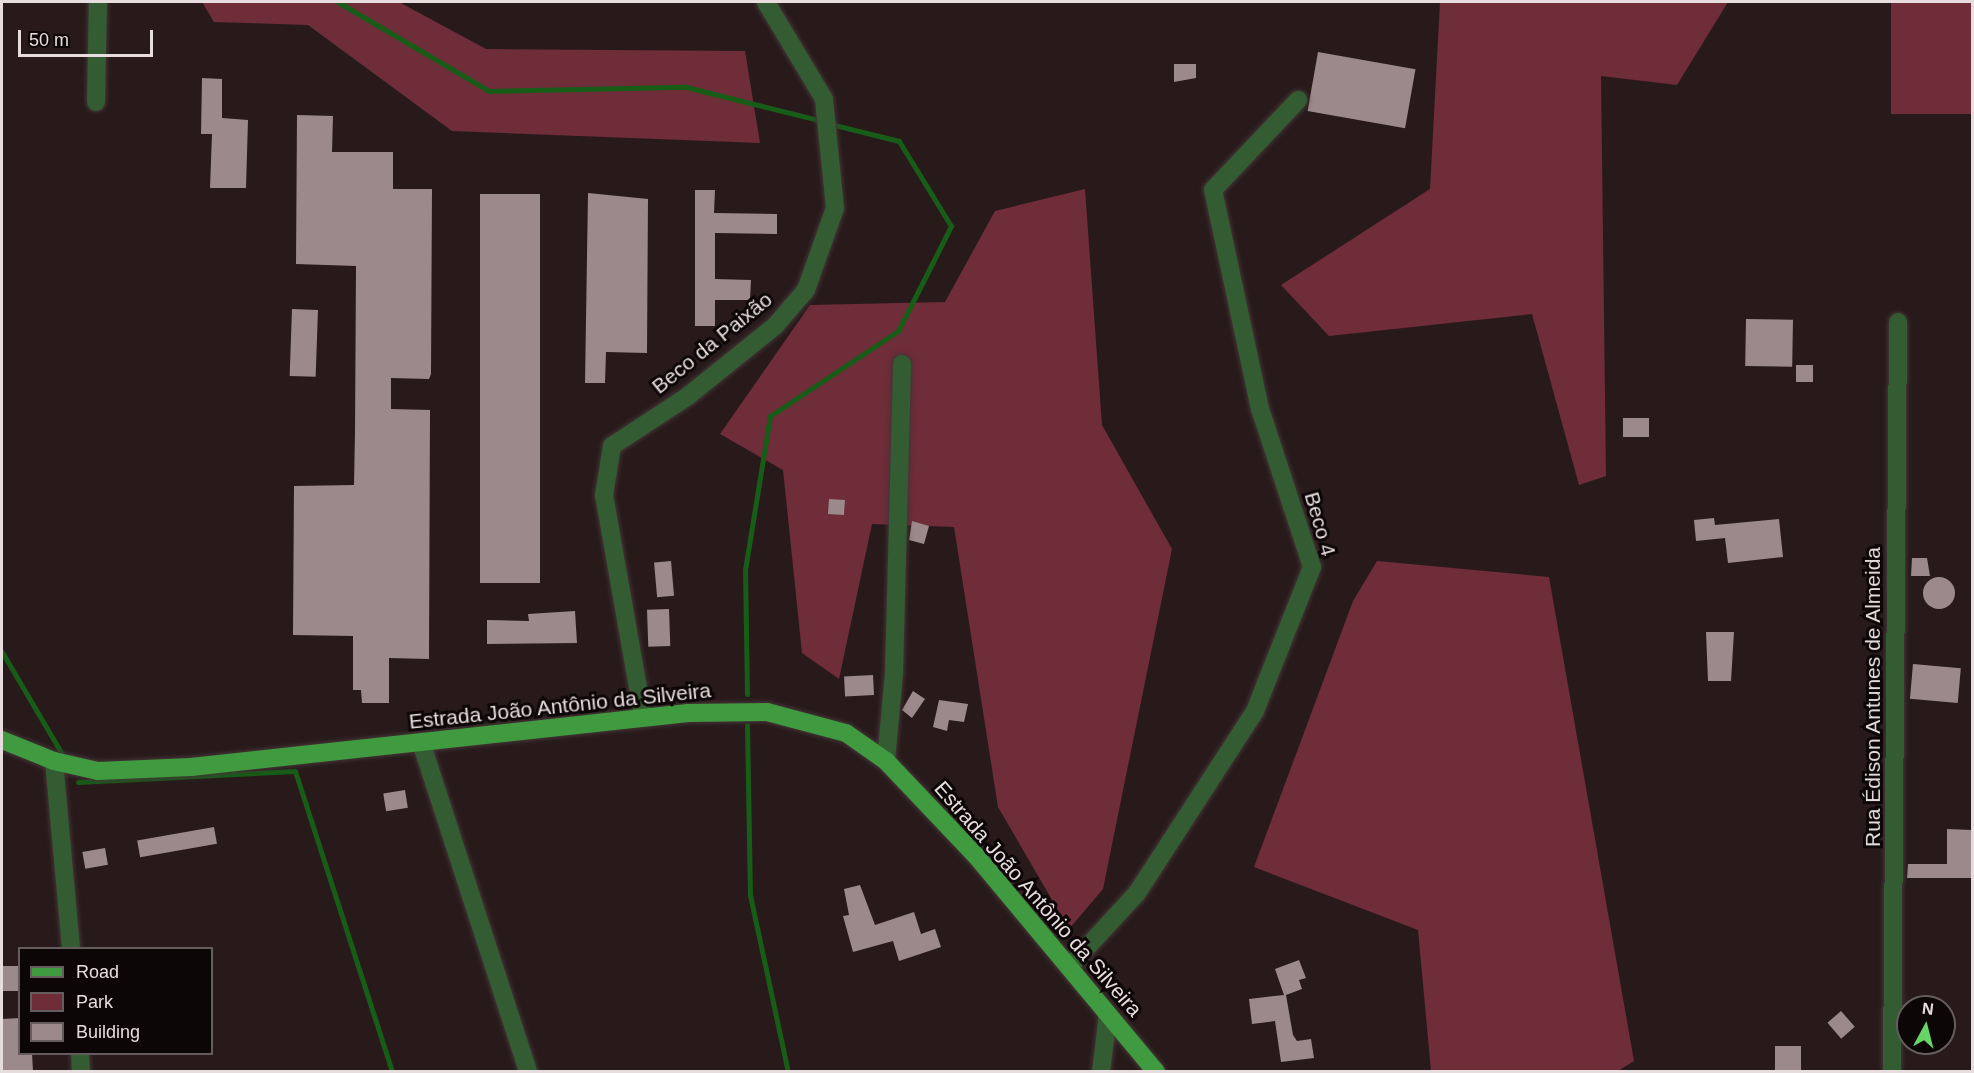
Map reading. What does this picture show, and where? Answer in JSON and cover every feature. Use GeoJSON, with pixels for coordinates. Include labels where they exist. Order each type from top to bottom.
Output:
{"type":"FeatureCollection","features":[{"type":"Feature","properties":{"kind":"main road","name":"Estrada João Antônio da Silveira"},"geometry":{"type":"LineString","coordinates":[[2,740],[54,761],[98,771],[191,767],[644,716],[767,712],[846,733],[886,761],[977,857],[1156,1071]]}},
{"type":"Feature","properties":{"kind":"street"},"geometry":{"type":"LineString","coordinates":[[96,102],[98,2]]}},
{"type":"Feature","properties":{"kind":"street","name":"Beco da Paixão"},"geometry":{"type":"LineString","coordinates":[[644,716],[604,495],[612,446],[687,396],[775,326],[806,290],[836,208],[824,99],[766,2]]}},
{"type":"Feature","properties":{"kind":"street","name":"Beco 4"},"geometry":{"type":"LineString","coordinates":[[1069,967],[1137,892],[1255,711],[1312,567],[1260,409],[1213,190],[1298,100]]}},
{"type":"Feature","properties":{"kind":"street","name":"Rua Édison Antunes de Almeida"},"geometry":{"type":"LineString","coordinates":[[1892,1071],[1898,322]]}},
{"type":"Feature","properties":{"kind":"street"},"geometry":{"type":"LineString","coordinates":[[886,761],[894,673],[902,364]]}},
{"type":"Feature","properties":{"kind":"street"},"geometry":{"type":"LineString","coordinates":[[421,742],[528,1071]]}},
{"type":"Feature","properties":{"kind":"street"},"geometry":{"type":"LineString","coordinates":[[54,761],[71,947]]}},
{"type":"Feature","properties":{"kind":"street"},"geometry":{"type":"LineString","coordinates":[[1101,1071],[1108,1014]]}},
{"type":"Feature","properties":{"kind":"street"},"geometry":{"type":"LineString","coordinates":[[80,1055],[81,1071]]}},
{"type":"Feature","properties":{"kind":"green space"},"geometry":{"type":"Polygon","coordinates":[[[202,2],[399,2],[486,49],[745,51],[760,143],[452,131],[308,25],[214,22],[202,2]]]}},
{"type":"Feature","properties":{"kind":"green space"},"geometry":{"type":"Polygon","coordinates":[[[1440,2],[1728,2],[1677,85],[1601,76],[1606,476],[1579,485],[1532,314],[1329,336],[1281,285],[1430,189],[1440,2]]]}},
{"type":"Feature","properties":{"kind":"green space"},"geometry":{"type":"Polygon","coordinates":[[[1891,2],[1972,2],[1972,114],[1891,114],[1891,2]]]}},
{"type":"Feature","properties":{"kind":"green space"},"geometry":{"type":"Polygon","coordinates":[[[1085,189],[1102,425],[1172,549],[1103,889],[1069,929],[998,807],[954,527],[872,524],[839,679],[802,653],[783,470],[720,434],[810,305],[945,302],[995,211],[1085,189]]]}},
{"type":"Feature","properties":{"kind":"green space"},"geometry":{"type":"Polygon","coordinates":[[[1377,561],[1549,577],[1634,1061],[1618,1071],[1431,1071],[1418,930],[1254,867],[1353,601],[1377,561]]]}},
{"type":"Feature","properties":{"kind":"building"},"geometry":{"type":"Polygon","coordinates":[[[1318,52],[1415,69],[1405,128],[1308,111],[1318,52]]]}},
{"type":"Feature","properties":{"kind":"building"},"geometry":{"type":"Polygon","coordinates":[[[1174,64],[1196,64],[1196,78],[1174,82],[1174,64]]]}},
{"type":"Feature","properties":{"kind":"building"},"geometry":{"type":"Polygon","coordinates":[[[202,78],[222,79],[222,118],[248,120],[246,188],[210,188],[212,134],[201,134],[202,78]]]}},
{"type":"Feature","properties":{"kind":"building"},"geometry":{"type":"Polygon","coordinates":[[[297,115],[333,116],[332,152],[393,152],[393,189],[432,189],[431,374],[429,379],[391,378],[391,409],[430,410],[429,659],[389,658],[389,703],[362,703],[361,690],[353,690],[353,636],[293,635],[294,486],[354,485],[355,432],[356,266],[296,264],[297,115]]]}},
{"type":"Feature","properties":{"kind":"building"},"geometry":{"type":"Polygon","coordinates":[[[695,190],[715,190],[714,213],[777,214],[777,234],[715,233],[715,279],[751,280],[750,300],[715,300],[715,326],[695,326],[695,190]]]}},
{"type":"Feature","properties":{"kind":"building"},"geometry":{"type":"Polygon","coordinates":[[[588,193],[648,199],[647,353],[606,352],[605,383],[585,383],[588,193]]]}},
{"type":"Feature","properties":{"kind":"building"},"geometry":{"type":"Polygon","coordinates":[[[480,194],[540,194],[540,583],[480,583],[480,194]]]}},
{"type":"Feature","properties":{"kind":"building"},"geometry":{"type":"Polygon","coordinates":[[[292,309],[318,310],[316,377],[290,376],[292,309]]]}},
{"type":"Feature","properties":{"kind":"building"},"geometry":{"type":"Polygon","coordinates":[[[1746,319],[1793,320],[1792,367],[1745,366],[1746,319]]]}},
{"type":"Feature","properties":{"kind":"building"},"geometry":{"type":"Polygon","coordinates":[[[1796,365],[1813,365],[1813,382],[1796,382],[1796,365]]]}},
{"type":"Feature","properties":{"kind":"building"},"geometry":{"type":"Polygon","coordinates":[[[1623,418],[1649,418],[1649,437],[1623,437],[1623,418]]]}},
{"type":"Feature","properties":{"kind":"building"},"geometry":{"type":"Polygon","coordinates":[[[829,499],[845,500],[844,515],[828,514],[829,499]]]}},
{"type":"Feature","properties":{"kind":"building"},"geometry":{"type":"Polygon","coordinates":[[[1714,518],[1715,525],[1779,519],[1783,557],[1728,563],[1725,538],[1696,541],[1694,520],[1714,518]]]}},
{"type":"Feature","properties":{"kind":"building"},"geometry":{"type":"Polygon","coordinates":[[[912,521],[929,526],[924,544],[909,540],[912,521]]]}},
{"type":"Feature","properties":{"kind":"building"},"geometry":{"type":"Polygon","coordinates":[[[1912,558],[1927,558],[1930,576],[1911,576],[1912,558]]]}},
{"type":"Feature","properties":{"kind":"building"},"geometry":{"type":"Polygon","coordinates":[[[671,561],[674,596],[657,597],[654,562],[671,561]]]}},
{"type":"Feature","properties":{"kind":"building"},"geometry":{"type":"Polygon","coordinates":[[[1939,577],[1950,582],[1955,593],[1950,604],[1939,609],[1928,604],[1923,593],[1928,582],[1939,577]]]}},
{"type":"Feature","properties":{"kind":"building"},"geometry":{"type":"Polygon","coordinates":[[[669,609],[670,646],[648,647],[647,610],[669,609]]]}},
{"type":"Feature","properties":{"kind":"building"},"geometry":{"type":"Polygon","coordinates":[[[575,611],[577,643],[487,644],[487,620],[529,621],[528,614],[575,611]]]}},
{"type":"Feature","properties":{"kind":"building"},"geometry":{"type":"Polygon","coordinates":[[[1706,632],[1734,632],[1731,681],[1708,681],[1706,632]]]}},
{"type":"Feature","properties":{"kind":"building"},"geometry":{"type":"Polygon","coordinates":[[[1913,664],[1961,668],[1958,703],[1910,699],[1913,664]]]}},
{"type":"Feature","properties":{"kind":"building"},"geometry":{"type":"Polygon","coordinates":[[[873,675],[874,695],[845,696],[844,677],[873,675]]]}},
{"type":"Feature","properties":{"kind":"building"},"geometry":{"type":"Polygon","coordinates":[[[913,691],[925,699],[912,718],[902,710],[913,691]]]}},
{"type":"Feature","properties":{"kind":"building"},"geometry":{"type":"Polygon","coordinates":[[[939,700],[968,704],[964,722],[949,720],[947,731],[933,727],[939,700]]]}},
{"type":"Feature","properties":{"kind":"building"},"geometry":{"type":"Polygon","coordinates":[[[405,790],[408,808],[386,811],[383,793],[405,790]]]}},
{"type":"Feature","properties":{"kind":"building"},"geometry":{"type":"Polygon","coordinates":[[[214,827],[217,844],[140,857],[137,841],[214,827]]]}},
{"type":"Feature","properties":{"kind":"building"},"geometry":{"type":"Polygon","coordinates":[[[1947,829],[1972,830],[1972,878],[1907,878],[1908,864],[1947,864],[1947,829]]]}},
{"type":"Feature","properties":{"kind":"building"},"geometry":{"type":"Polygon","coordinates":[[[105,848],[108,865],[85,869],[82,852],[105,848]]]}},
{"type":"Feature","properties":{"kind":"building"},"geometry":{"type":"Polygon","coordinates":[[[860,885],[875,925],[914,912],[921,934],[935,929],[941,947],[899,961],[893,941],[853,952],[843,916],[849,915],[844,889],[860,885]]]}},
{"type":"Feature","properties":{"kind":"building"},"geometry":{"type":"Polygon","coordinates":[[[1299,960],[1306,978],[1299,980],[1302,989],[1286,995],[1293,1035],[1297,1041],[1311,1039],[1314,1058],[1281,1062],[1275,1021],[1252,1024],[1249,999],[1284,995],[1275,969],[1299,960]]]}},
{"type":"Feature","properties":{"kind":"building"},"geometry":{"type":"Polygon","coordinates":[[[2,966],[18,966],[18,991],[2,991],[2,966]]]}},
{"type":"Feature","properties":{"kind":"building"},"geometry":{"type":"Polygon","coordinates":[[[1841,1011],[1855,1027],[1841,1039],[1827,1023],[1841,1011]]]}},
{"type":"Feature","properties":{"kind":"building"},"geometry":{"type":"Polygon","coordinates":[[[18,1018],[18,1055],[32,1055],[33,1071],[2,1071],[2,1019],[18,1018]]]}},
{"type":"Feature","properties":{"kind":"building"},"geometry":{"type":"Polygon","coordinates":[[[1775,1046],[1801,1046],[1801,1071],[1775,1071],[1775,1046]]]}},
{"type":"Feature","properties":{"kind":"waterway"},"geometry":{"type":"LineString","coordinates":[[338,2],[489,91],[686,87],[822,121]]}},
{"type":"Feature","properties":{"kind":"waterway"},"geometry":{"type":"LineString","coordinates":[[747,694],[745,570],[770,416],[898,331],[951,226],[899,141],[831,124]]}},
{"type":"Feature","properties":{"kind":"waterway"},"geometry":{"type":"LineString","coordinates":[[2,652],[61,752]]}},
{"type":"Feature","properties":{"kind":"waterway"},"geometry":{"type":"LineString","coordinates":[[747,725],[750,895],[788,1072]]}},
{"type":"Feature","properties":{"kind":"waterway"},"geometry":{"type":"LineString","coordinates":[[78,782],[295,771],[392,1072]]}}]}
